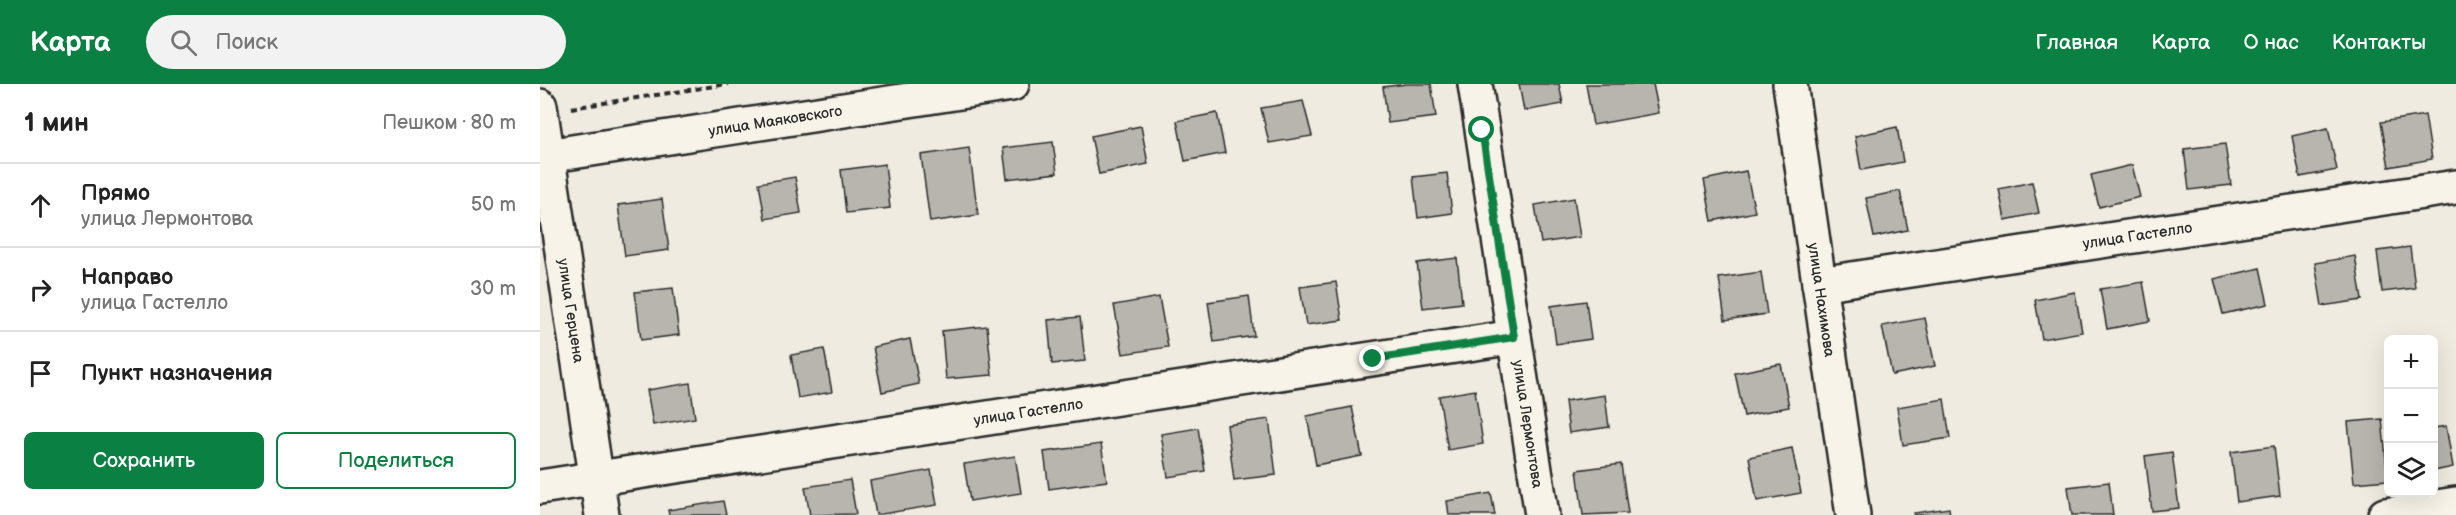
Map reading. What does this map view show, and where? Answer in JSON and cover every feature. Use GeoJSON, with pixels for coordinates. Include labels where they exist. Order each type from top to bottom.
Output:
{"type":"FeatureCollection","features":[{"type":"Feature","properties":{"kind":"street","name":"улица Маяковского"},"geometry":{"type":"LineString","coordinates":[[544,157],[1012,84]]}},
{"type":"Feature","properties":{"kind":"street","name":"улица Лермонтова"},"geometry":{"type":"LineString","coordinates":[[1475,84],[1542,515]]}},
{"type":"Feature","properties":{"kind":"street","name":"улица Нахимова"},"geometry":{"type":"LineString","coordinates":[[1790,84],[1853,515]]}},
{"type":"Feature","properties":{"kind":"street","name":"улица Герцена"},"geometry":{"type":"LineString","coordinates":[[540,109],[544,157],[602,515]]}},
{"type":"Feature","properties":{"kind":"street","name":"улица Гастелло"},"geometry":{"type":"LineString","coordinates":[[1819,284],[2456,187]]}},
{"type":"Feature","properties":{"kind":"street","name":"улица Гастелло"},"geometry":{"type":"LineString","coordinates":[[540,487],[1514,337]]}},
{"type":"Feature","properties":{"kind":"street"},"geometry":{"type":"LineString","coordinates":[[2385,515],[2456,504]]}},
{"type":"Feature","properties":{"kind":"path"},"geometry":{"type":"LineString","coordinates":[[540,109],[728,84]]}},
{"type":"Feature","properties":{"kind":"building"},"geometry":{"type":"Polygon","coordinates":[[[1431,84],[1436,117],[1388,123],[1383,87],[1431,84]]]}},
{"type":"Feature","properties":{"kind":"building"},"geometry":{"type":"Polygon","coordinates":[[[1519,84],[1559,84],[1563,104],[1524,111],[1519,84]]]}},
{"type":"Feature","properties":{"kind":"building"},"geometry":{"type":"Polygon","coordinates":[[[1586,84],[1653,84],[1659,113],[1593,125],[1586,84]]]}},
{"type":"Feature","properties":{"kind":"building"},"geometry":{"type":"Polygon","coordinates":[[[1303,101],[1312,136],[1269,143],[1261,108],[1303,101]]]}},
{"type":"Feature","properties":{"kind":"building"},"geometry":{"type":"Polygon","coordinates":[[[1217,113],[1225,153],[1185,161],[1177,121],[1217,113]]]}},
{"type":"Feature","properties":{"kind":"building"},"geometry":{"type":"Polygon","coordinates":[[[2425,115],[2432,159],[2389,167],[2381,122],[2425,115]]]}},
{"type":"Feature","properties":{"kind":"building"},"geometry":{"type":"Polygon","coordinates":[[[1141,126],[1148,164],[1099,174],[1091,136],[1141,126]]]}},
{"type":"Feature","properties":{"kind":"building"},"geometry":{"type":"Polygon","coordinates":[[[1897,127],[1903,162],[1861,170],[1855,136],[1897,127]]]}},
{"type":"Feature","properties":{"kind":"building"},"geometry":{"type":"Polygon","coordinates":[[[2328,128],[2337,170],[2300,177],[2292,136],[2328,128]]]}},
{"type":"Feature","properties":{"kind":"building"},"geometry":{"type":"Polygon","coordinates":[[[1053,142],[1057,173],[1007,179],[1003,148],[1053,142]]]}},
{"type":"Feature","properties":{"kind":"building"},"geometry":{"type":"Polygon","coordinates":[[[2225,144],[2231,185],[2189,190],[2184,149],[2225,144]]]}},
{"type":"Feature","properties":{"kind":"building"},"geometry":{"type":"Polygon","coordinates":[[[969,148],[978,215],[930,222],[921,155],[969,148]]]}},
{"type":"Feature","properties":{"kind":"building"},"geometry":{"type":"Polygon","coordinates":[[[885,164],[890,208],[846,213],[841,170],[885,164]]]}},
{"type":"Feature","properties":{"kind":"building"},"geometry":{"type":"Polygon","coordinates":[[[2132,165],[2140,197],[2099,207],[2091,175],[2132,165]]]}},
{"type":"Feature","properties":{"kind":"building"},"geometry":{"type":"Polygon","coordinates":[[[1746,171],[1755,212],[1712,221],[1704,180],[1746,171]]]}},
{"type":"Feature","properties":{"kind":"building"},"geometry":{"type":"Polygon","coordinates":[[[1447,173],[1452,213],[1418,218],[1413,177],[1447,173]]]}},
{"type":"Feature","properties":{"kind":"building"},"geometry":{"type":"Polygon","coordinates":[[[795,177],[801,213],[765,219],[759,183],[795,177]]]}},
{"type":"Feature","properties":{"kind":"building"},"geometry":{"type":"Polygon","coordinates":[[[2032,182],[2039,213],[2005,220],[1999,189],[2032,182]]]}},
{"type":"Feature","properties":{"kind":"building"},"geometry":{"type":"Polygon","coordinates":[[[1900,191],[1908,230],[1874,237],[1866,198],[1900,191]]]}},
{"type":"Feature","properties":{"kind":"building"},"geometry":{"type":"Polygon","coordinates":[[[1574,198],[1580,237],[1541,243],[1535,205],[1574,198]]]}},
{"type":"Feature","properties":{"kind":"building"},"geometry":{"type":"Polygon","coordinates":[[[662,199],[669,250],[625,256],[618,205],[662,199]]]}},
{"type":"Feature","properties":{"kind":"building"},"geometry":{"type":"Polygon","coordinates":[[[2410,247],[2415,288],[2382,292],[2377,251],[2410,247]]]}},
{"type":"Feature","properties":{"kind":"building"},"geometry":{"type":"Polygon","coordinates":[[[2355,256],[2362,300],[2322,306],[2315,263],[2355,256]]]}},
{"type":"Feature","properties":{"kind":"building"},"geometry":{"type":"Polygon","coordinates":[[[1457,258],[1462,303],[1423,308],[1417,263],[1457,258]]]}},
{"type":"Feature","properties":{"kind":"building"},"geometry":{"type":"Polygon","coordinates":[[[2260,268],[2268,304],[2223,314],[2214,279],[2260,268]]]}},
{"type":"Feature","properties":{"kind":"building"},"geometry":{"type":"Polygon","coordinates":[[[1761,272],[1767,314],[1725,320],[1719,278],[1761,272]]]}},
{"type":"Feature","properties":{"kind":"building"},"geometry":{"type":"Polygon","coordinates":[[[1336,282],[1342,320],[1306,325],[1300,287],[1336,282]]]}},
{"type":"Feature","properties":{"kind":"building"},"geometry":{"type":"Polygon","coordinates":[[[2143,282],[2150,321],[2107,329],[2100,289],[2143,282]]]}},
{"type":"Feature","properties":{"kind":"building"},"geometry":{"type":"Polygon","coordinates":[[[673,288],[679,335],[641,340],[635,292],[673,288]]]}},
{"type":"Feature","properties":{"kind":"building"},"geometry":{"type":"Polygon","coordinates":[[[2075,292],[2082,332],[2042,339],[2035,300],[2075,292]]]}},
{"type":"Feature","properties":{"kind":"building"},"geometry":{"type":"Polygon","coordinates":[[[1249,296],[1254,336],[1214,342],[1208,302],[1249,296]]]}},
{"type":"Feature","properties":{"kind":"building"},"geometry":{"type":"Polygon","coordinates":[[[1159,297],[1168,347],[1123,354],[1114,305],[1159,297]]]}},
{"type":"Feature","properties":{"kind":"building"},"geometry":{"type":"Polygon","coordinates":[[[1586,301],[1591,339],[1556,344],[1551,306],[1586,301]]]}},
{"type":"Feature","properties":{"kind":"building"},"geometry":{"type":"Polygon","coordinates":[[[1080,317],[1085,361],[1052,364],[1048,320],[1080,317]]]}},
{"type":"Feature","properties":{"kind":"building"},"geometry":{"type":"Polygon","coordinates":[[[1925,318],[1935,366],[1892,375],[1882,326],[1925,318]]]}},
{"type":"Feature","properties":{"kind":"building"},"geometry":{"type":"Polygon","coordinates":[[[987,326],[992,375],[946,379],[942,331],[987,326]]]}},
{"type":"Feature","properties":{"kind":"building"},"geometry":{"type":"Polygon","coordinates":[[[910,339],[919,384],[882,392],[873,347],[910,339]]]}},
{"type":"Feature","properties":{"kind":"building"},"geometry":{"type":"Polygon","coordinates":[[[824,349],[832,392],[798,398],[791,355],[824,349]]]}},
{"type":"Feature","properties":{"kind":"building"},"geometry":{"type":"Polygon","coordinates":[[[1781,364],[1789,407],[1744,416],[1735,373],[1781,364]]]}},
{"type":"Feature","properties":{"kind":"building"},"geometry":{"type":"Polygon","coordinates":[[[690,383],[695,418],[653,425],[647,390],[690,383]]]}},
{"type":"Feature","properties":{"kind":"building"},"geometry":{"type":"Polygon","coordinates":[[[1475,390],[1483,444],[1448,450],[1439,396],[1475,390]]]}},
{"type":"Feature","properties":{"kind":"building"},"geometry":{"type":"Polygon","coordinates":[[[1605,395],[1609,427],[1569,433],[1565,401],[1605,395]]]}},
{"type":"Feature","properties":{"kind":"building"},"geometry":{"type":"Polygon","coordinates":[[[1944,399],[1950,438],[1903,445],[1897,407],[1944,399]]]}},
{"type":"Feature","properties":{"kind":"building"},"geometry":{"type":"Polygon","coordinates":[[[1352,407],[1362,456],[1316,465],[1307,416],[1352,407]]]}},
{"type":"Feature","properties":{"kind":"building"},"geometry":{"type":"Polygon","coordinates":[[[1269,419],[1276,475],[1234,480],[1227,425],[1269,419]]]}},
{"type":"Feature","properties":{"kind":"building"},"geometry":{"type":"Polygon","coordinates":[[[2382,419],[2384,480],[2354,483],[2348,422],[2382,419]]]}},
{"type":"Feature","properties":{"kind":"building"},"geometry":{"type":"Polygon","coordinates":[[[2446,426],[2453,467],[2438,470],[2438,443],[2438,427],[2446,426]]]}},
{"type":"Feature","properties":{"kind":"building"},"geometry":{"type":"Polygon","coordinates":[[[1198,428],[1205,471],[1168,477],[1161,434],[1198,428]]]}},
{"type":"Feature","properties":{"kind":"building"},"geometry":{"type":"Polygon","coordinates":[[[1101,444],[1107,481],[1049,489],[1044,452],[1101,444]]]}},
{"type":"Feature","properties":{"kind":"building"},"geometry":{"type":"Polygon","coordinates":[[[2274,446],[2280,496],[2237,502],[2231,452],[2274,446]]]}},
{"type":"Feature","properties":{"kind":"building"},"geometry":{"type":"Polygon","coordinates":[[[1792,448],[1801,493],[1757,501],[1749,457],[1792,448]]]}},
{"type":"Feature","properties":{"kind":"building"},"geometry":{"type":"Polygon","coordinates":[[[2172,452],[2179,508],[2152,511],[2145,456],[2172,452]]]}},
{"type":"Feature","properties":{"kind":"building"},"geometry":{"type":"Polygon","coordinates":[[[1015,456],[1021,493],[970,501],[964,464],[1015,456]]]}},
{"type":"Feature","properties":{"kind":"building"},"geometry":{"type":"Polygon","coordinates":[[[1621,464],[1628,513],[1583,515],[1577,470],[1621,464]]]}},
{"type":"Feature","properties":{"kind":"building"},"geometry":{"type":"Polygon","coordinates":[[[931,470],[937,505],[876,515],[870,481],[931,470]]]}},
{"type":"Feature","properties":{"kind":"building"},"geometry":{"type":"Polygon","coordinates":[[[850,480],[856,514],[810,515],[805,487],[850,480]]]}},
{"type":"Feature","properties":{"kind":"building"},"geometry":{"type":"Polygon","coordinates":[[[2109,482],[2113,515],[2072,515],[2068,487],[2109,482]]]}},
{"type":"Feature","properties":{"kind":"building"},"geometry":{"type":"Polygon","coordinates":[[[1491,493],[1495,515],[1449,515],[1447,501],[1491,493]]]}},
{"type":"Feature","properties":{"kind":"building"},"geometry":{"type":"Polygon","coordinates":[[[723,501],[726,515],[669,515],[668,510],[723,501]]]}},
{"type":"Feature","properties":{"kind":"building"},"geometry":{"type":"Polygon","coordinates":[[[1949,508],[1950,515],[1915,515],[1914,513],[1949,508]]]}},
{"type":"Feature","properties":{"kind":"route"},"geometry":{"type":"LineString","coordinates":[[1373,359],[1514,337],[1482,130]]}}]}
